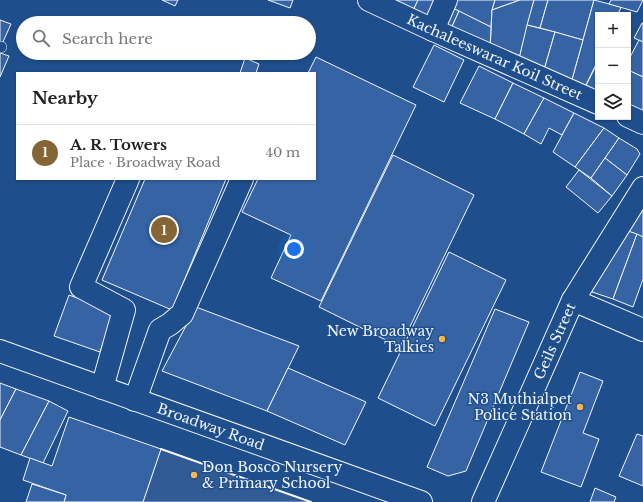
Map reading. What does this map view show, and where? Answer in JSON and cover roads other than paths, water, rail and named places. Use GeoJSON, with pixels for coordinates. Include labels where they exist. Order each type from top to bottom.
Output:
{"type":"FeatureCollection","features":[{"type":"Feature","properties":{"kind":"street","name":"Kachaleeswarar Koil Street"},"geometry":{"type":"LineString","coordinates":[[369,0],[595,102]]}},
{"type":"Feature","properties":{"kind":"street"},"geometry":{"type":"LineString","coordinates":[[433,30],[446,0]]}},
{"type":"Feature","properties":{"kind":"street"},"geometry":{"type":"LineString","coordinates":[[631,117],[643,123]]}},
{"type":"Feature","properties":{"kind":"street"},"geometry":{"type":"LineString","coordinates":[[102,388],[124,310],[81,287],[128,180]]}},
{"type":"Feature","properties":{"kind":"street"},"geometry":{"type":"LineString","coordinates":[[135,400],[160,330],[182,314],[242,180]]}},
{"type":"Feature","properties":{"kind":"street","name":"Geils Street"},"geometry":{"type":"LineString","coordinates":[[483,502],[572,300],[643,188]]}},
{"type":"Feature","properties":{"kind":"street"},"geometry":{"type":"LineString","coordinates":[[572,300],[643,330]]}},
{"type":"Feature","properties":{"kind":"street","name":"Broadway Road"},"geometry":{"type":"LineString","coordinates":[[0,351],[421,502]]}},
{"type":"Feature","properties":{"kind":"place","name":"A. R. Towers"},"geometry":{"type":"Point","coordinates":[164,230]}},
{"type":"Feature","properties":{"kind":"place","name":"New Broadway Talkies"},"geometry":{"type":"Point","coordinates":[442,339]}},
{"type":"Feature","properties":{"kind":"place","name":"N3 Muthialpet Police Station"},"geometry":{"type":"Point","coordinates":[580,407]}},
{"type":"Feature","properties":{"kind":"place","name":"Don Bosco Nursery & Primary School"},"geometry":{"type":"Point","coordinates":[194,475]}}]}
